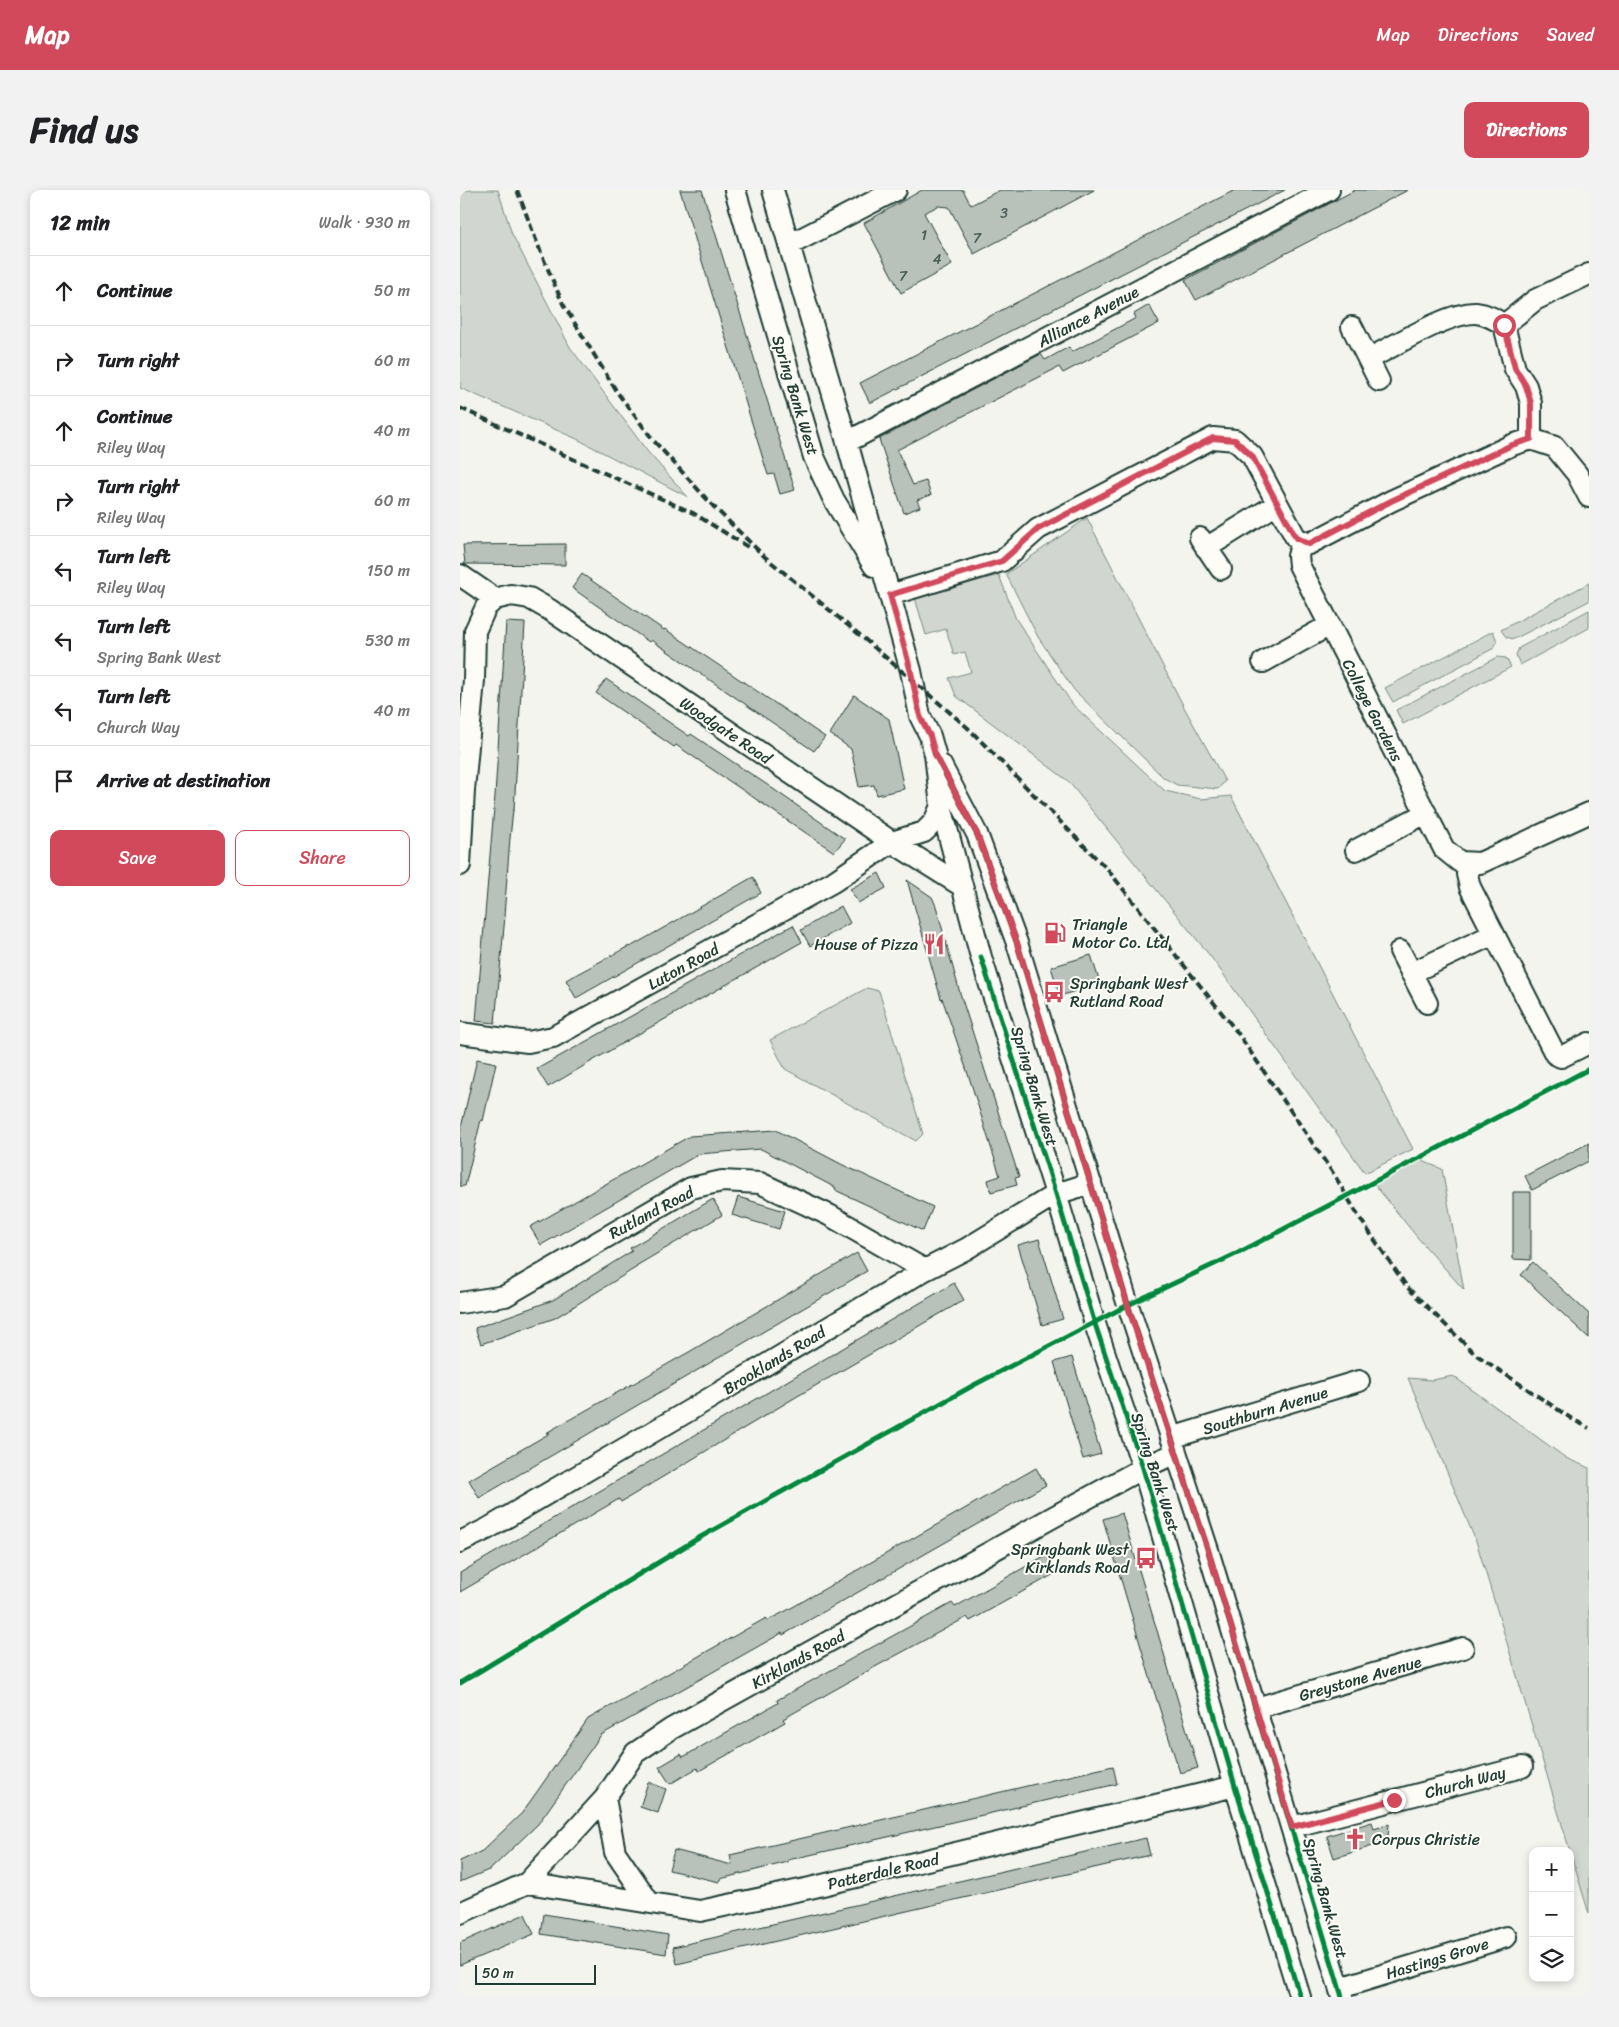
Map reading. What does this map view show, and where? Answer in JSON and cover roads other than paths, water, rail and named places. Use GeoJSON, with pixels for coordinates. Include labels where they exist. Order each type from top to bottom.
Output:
{"type":"FeatureCollection","features":[{"type":"Feature","properties":{"kind":"street","name":"Spring Bank West"},"geometry":{"type":"LineString","coordinates":[[736,190],[814,456],[834,500],[888,591]]}},
{"type":"Feature","properties":{"kind":"street","name":"Spring Bank West"},"geometry":{"type":"LineString","coordinates":[[773,190],[847,442],[911,672],[920,716],[930,736],[935,754],[941,806],[981,957],[1095,1324],[1143,1468],[1235,1786],[1300,1997]]}},
{"type":"Feature","properties":{"kind":"street"},"geometry":{"type":"LineString","coordinates":[[789,245],[896,190]]}},
{"type":"Feature","properties":{"kind":"street","name":"Alliance Avenue"},"geometry":{"type":"LineString","coordinates":[[847,442],[1329,190]]}},
{"type":"Feature","properties":{"kind":"street"},"geometry":{"type":"LineString","coordinates":[[1504,325],[1535,300],[1589,274]]}},
{"type":"Feature","properties":{"kind":"street"},"geometry":{"type":"LineString","coordinates":[[1368,359],[1458,315],[1477,313],[1493,317],[1504,325],[1515,368],[1526,386],[1531,403],[1531,439]]}},
{"type":"Feature","properties":{"kind":"street"},"geometry":{"type":"LineString","coordinates":[[1352,327],[1379,381]]}},
{"type":"Feature","properties":{"kind":"street"},"geometry":{"type":"LineString","coordinates":[[888,591],[1002,561],[1038,529],[1213,438],[1235,440],[1252,456],[1296,538],[1309,544],[1391,501],[1512,445],[1531,439],[1555,447],[1583,470],[1589,497]]}},
{"type":"Feature","properties":{"kind":"street"},"geometry":{"type":"LineString","coordinates":[[1221,569],[1203,543],[1277,504]]}},
{"type":"Feature","properties":{"kind":"street","name":"College Gardens"},"geometry":{"type":"LineString","coordinates":[[1302,541],[1298,556],[1299,565],[1444,849],[1460,862],[1471,863]]}},
{"type":"Feature","properties":{"kind":"street"},"geometry":{"type":"LineString","coordinates":[[460,575],[490,603],[476,630],[460,865]]}},
{"type":"Feature","properties":{"kind":"street","name":"Woodgate Road"},"geometry":{"type":"LineString","coordinates":[[490,603],[511,595],[529,598],[550,610],[892,842],[962,886]]}},
{"type":"Feature","properties":{"kind":"street"},"geometry":{"type":"LineString","coordinates":[[1263,662],[1330,625]]}},
{"type":"Feature","properties":{"kind":"street","name":"Spring Bank West"},"geometry":{"type":"LineString","coordinates":[[935,754],[977,834],[1017,943],[1090,1183],[1256,1708],[1341,1993]]}},
{"type":"Feature","properties":{"kind":"street","name":"Luton Road"},"geometry":{"type":"LineString","coordinates":[[460,1033],[528,1042],[553,1037],[833,882],[892,842],[924,832],[934,822],[941,806]]}},
{"type":"Feature","properties":{"kind":"street"},"geometry":{"type":"LineString","coordinates":[[1356,850],[1426,813]]}},
{"type":"Feature","properties":{"kind":"street"},"geometry":{"type":"LineString","coordinates":[[1580,817],[1480,863],[1471,863],[1467,874],[1470,887],[1555,1054],[1561,1057],[1589,1043]]}},
{"type":"Feature","properties":{"kind":"street"},"geometry":{"type":"LineString","coordinates":[[1411,973],[1494,934]]}},
{"type":"Feature","properties":{"kind":"street"},"geometry":{"type":"LineString","coordinates":[[1400,951],[1427,1003]]}},
{"type":"Feature","properties":{"kind":"street","name":"Rutland Road"},"geometry":{"type":"LineString","coordinates":[[461,1304],[504,1296],[692,1188],[722,1181],[760,1183],[829,1215],[926,1270]]}},
{"type":"Feature","properties":{"kind":"street","name":"Brooklands Road"},"geometry":{"type":"LineString","coordinates":[[460,1542],[486,1529],[685,1414],[1056,1194],[1090,1183]]}},
{"type":"Feature","properties":{"kind":"street","name":"Southburn Avenue"},"geometry":{"type":"LineString","coordinates":[[1173,1446],[1359,1381]]}},
{"type":"Feature","properties":{"kind":"street","name":"Kirklands Road"},"geometry":{"type":"LineString","coordinates":[[460,1913],[527,1883],[605,1798],[635,1753],[671,1728],[1143,1468],[1173,1446]]}},
{"type":"Feature","properties":{"kind":"street","name":"Greystone Avenue"},"geometry":{"type":"LineString","coordinates":[[1256,1708],[1463,1648]]}},
{"type":"Feature","properties":{"kind":"street","name":"Church Way"},"geometry":{"type":"LineString","coordinates":[[1292,1827],[1522,1767]]}},
{"type":"Feature","properties":{"kind":"street","name":"Patterdale Road"},"geometry":{"type":"LineString","coordinates":[[527,1883],[700,1911],[810,1888],[1235,1786]]}},
{"type":"Feature","properties":{"kind":"street"},"geometry":{"type":"LineString","coordinates":[[605,1798],[615,1852],[649,1902]]}},
{"type":"Feature","properties":{"kind":"street","name":"Hastings Grove"},"geometry":{"type":"LineString","coordinates":[[1341,1993],[1506,1937]]}},
{"type":"Feature","properties":{"kind":"railway"},"geometry":{"type":"LineString","coordinates":[[517,190],[563,304],[617,392],[654,441],[713,506],[765,557],[968,728],[1108,870],[1237,1032],[1335,1176],[1359,1217],[1407,1287],[1475,1354],[1572,1419],[1589,1428]]}},
{"type":"Feature","properties":{"kind":"railway"},"geometry":{"type":"LineString","coordinates":[[460,408],[693,513],[748,547]]}},
{"type":"Feature","properties":{"kind":"place","name":"Triangle Motor Co. Ltd"},"geometry":{"type":"Point","coordinates":[1055,933]}},
{"type":"Feature","properties":{"kind":"place","name":"House of Pizza"},"geometry":{"type":"Point","coordinates":[934,944]}},
{"type":"Feature","properties":{"kind":"place","name":"Springbank West Rutland Road"},"geometry":{"type":"Point","coordinates":[1054,992]}},
{"type":"Feature","properties":{"kind":"place","name":"Springbank West Kirklands Road"},"geometry":{"type":"Point","coordinates":[1146,1558]}},
{"type":"Feature","properties":{"kind":"place","name":"Corpus Christie"},"geometry":{"type":"Point","coordinates":[1355,1839]}}]}
